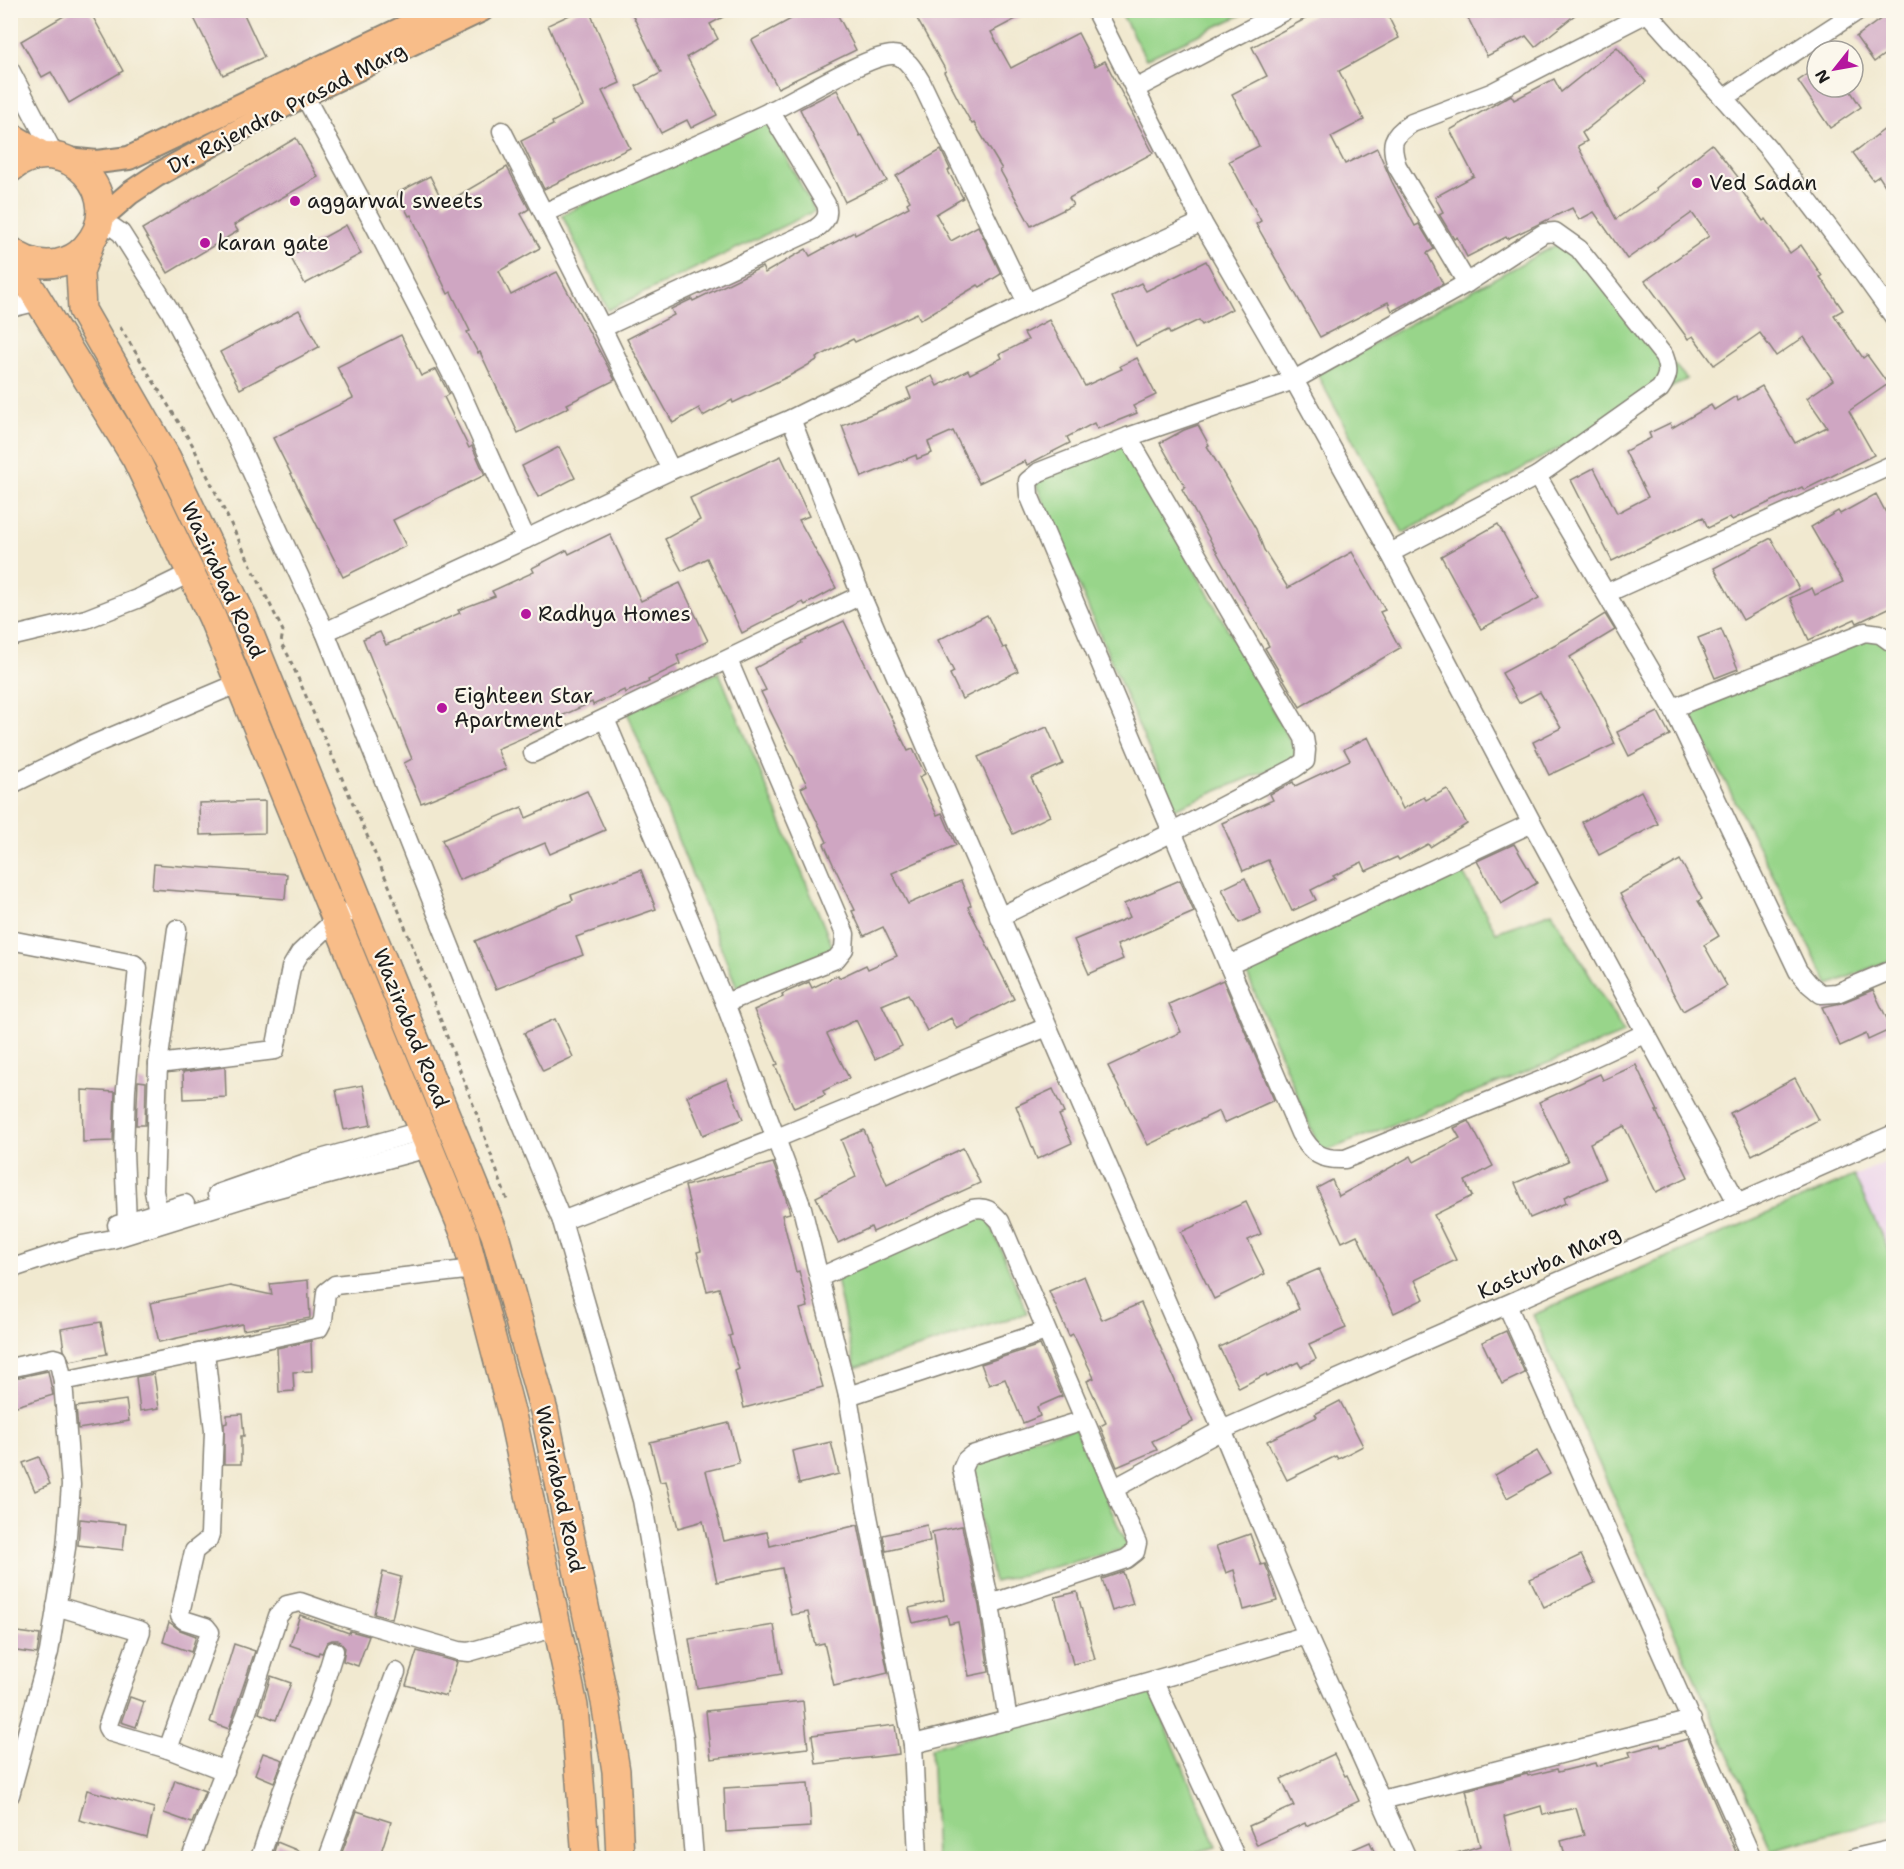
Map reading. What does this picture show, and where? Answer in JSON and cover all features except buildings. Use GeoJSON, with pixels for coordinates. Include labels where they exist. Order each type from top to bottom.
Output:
{"type":"FeatureCollection","features":[{"type":"Feature","properties":{"kind":"highway"},"geometry":{"type":"LineString","coordinates":[[10,136],[82,169],[94,183],[100,200],[97,228],[80,253],[66,261],[50,265],[33,263],[10,252]]}},
{"type":"Feature","properties":{"kind":"highway"},"geometry":{"type":"LineString","coordinates":[[10,169],[27,159],[55,157]]}},
{"type":"Feature","properties":{"kind":"highway","name":"Wazirabad Road"},"geometry":{"type":"LineString","coordinates":[[97,228],[80,272],[82,310],[166,458],[243,617],[495,1235],[544,1411],[605,1702],[615,1771],[620,1858]]}},
{"type":"Feature","properties":{"kind":"highway","name":"Wazirabad Road"},"geometry":{"type":"LineString","coordinates":[[10,252],[136,459],[212,618],[424,1140],[465,1235],[518,1441],[574,1706],[586,1858]]}},
{"type":"Feature","properties":{"kind":"main road","name":"Dr. Rajendra Prasad Marg"},"geometry":{"type":"LineString","coordinates":[[55,157],[97,162],[129,158],[441,10]]}},
{"type":"Feature","properties":{"kind":"main road","name":"Dr. Rajendra Prasad Marg"},"geometry":{"type":"LineString","coordinates":[[97,228],[130,193],[157,175],[304,95],[482,10]]}},
{"type":"Feature","properties":{"kind":"main road"},"geometry":{"type":"LineString","coordinates":[[518,1441],[549,1434]]}},
{"type":"Feature","properties":{"kind":"street"},"geometry":{"type":"LineString","coordinates":[[1095,10],[1202,222],[1294,380],[1390,553],[1532,823],[1737,1202]]}},
{"type":"Feature","properties":{"kind":"street"},"geometry":{"type":"LineString","coordinates":[[1135,89],[1286,10]]}},
{"type":"Feature","properties":{"kind":"street"},"geometry":{"type":"LineString","coordinates":[[1724,98],[1859,10]]}},
{"type":"Feature","properties":{"kind":"street"},"geometry":{"type":"LineString","coordinates":[[1467,283],[1397,166],[1393,152],[1394,140],[1401,129],[1491,93],[1646,12],[1768,148],[1893,316]]}},
{"type":"Feature","properties":{"kind":"street"},"geometry":{"type":"LineString","coordinates":[[544,213],[770,111],[884,55],[896,54],[910,64],[921,82],[1027,303]]}},
{"type":"Feature","properties":{"kind":"street"},"geometry":{"type":"LineString","coordinates":[[10,70],[55,157]]}},
{"type":"Feature","properties":{"kind":"street"},"geometry":{"type":"LineString","coordinates":[[304,95],[375,225],[456,382],[526,539]]}},
{"type":"Feature","properties":{"kind":"street"},"geometry":{"type":"LineString","coordinates":[[602,328],[814,230],[827,219],[826,204],[770,111]]}},
{"type":"Feature","properties":{"kind":"street"},"geometry":{"type":"LineString","coordinates":[[502,130],[602,328],[670,470]]}},
{"type":"Feature","properties":{"kind":"street"},"geometry":{"type":"LineString","coordinates":[[325,632],[670,470],[791,418],[1027,303],[1202,222]]}},
{"type":"Feature","properties":{"kind":"street"},"geometry":{"type":"LineString","coordinates":[[97,228],[114,228],[122,233],[171,312],[226,416],[325,632],[504,1082],[562,1221],[642,1500],[684,1738],[694,1858]]}},
{"type":"Feature","properties":{"kind":"street"},"geometry":{"type":"LineString","coordinates":[[1390,553],[1538,476],[1660,389],[1666,379],[1669,369],[1664,356],[1579,249],[1555,232],[1544,233],[1467,283],[1294,380],[1128,437],[1039,472],[1028,481],[1029,495],[1300,1133],[1308,1146],[1319,1156],[1345,1159],[1562,1072],[1646,1033]]}},
{"type":"Feature","properties":{"kind":"street"},"geometry":{"type":"LineString","coordinates":[[10,308],[39,301]]}},
{"type":"Feature","properties":{"kind":"street"},"geometry":{"type":"LineString","coordinates":[[791,418],[861,595],[1222,1430],[1307,1635],[1407,1858]]}},
{"type":"Feature","properties":{"kind":"street"},"geometry":{"type":"LineString","coordinates":[[999,916],[1171,833],[1305,761],[1304,738],[1128,437]]}},
{"type":"Feature","properties":{"kind":"street"},"geometry":{"type":"LineString","coordinates":[[1607,593],[1893,464]]}},
{"type":"Feature","properties":{"kind":"street"},"geometry":{"type":"LineString","coordinates":[[1538,476],[1673,708],[1798,971],[1821,994],[1837,993],[1893,969]]}},
{"type":"Feature","properties":{"kind":"street"},"geometry":{"type":"LineString","coordinates":[[10,637],[86,619],[137,599],[190,573]]}},
{"type":"Feature","properties":{"kind":"street"},"geometry":{"type":"LineString","coordinates":[[533,753],[861,595]]}},
{"type":"Feature","properties":{"kind":"street"},"geometry":{"type":"LineString","coordinates":[[1673,708],[1865,632],[1880,634],[1893,644]]}},
{"type":"Feature","properties":{"kind":"street"},"geometry":{"type":"LineString","coordinates":[[725,1003],[836,958],[844,949],[845,933],[728,660]]}},
{"type":"Feature","properties":{"kind":"street"},"geometry":{"type":"LineString","coordinates":[[10,785],[90,746],[239,683]]}},
{"type":"Feature","properties":{"kind":"street"},"geometry":{"type":"LineString","coordinates":[[605,719],[725,1003],[802,1208],[848,1396],[866,1506],[913,1744],[918,1858]]}},
{"type":"Feature","properties":{"kind":"street"},"geometry":{"type":"LineString","coordinates":[[1230,965],[1532,823]]}},
{"type":"Feature","properties":{"kind":"street"},"geometry":{"type":"LineString","coordinates":[[158,1064],[275,1050],[291,968],[300,953],[336,919],[362,906]]}},
{"type":"Feature","properties":{"kind":"street"},"geometry":{"type":"LineString","coordinates":[[158,1212],[154,1191],[158,1064],[177,929]]}},
{"type":"Feature","properties":{"kind":"street"},"geometry":{"type":"LineString","coordinates":[[10,940],[134,964],[138,968],[126,1089],[124,1152],[127,1221]]}},
{"type":"Feature","properties":{"kind":"street"},"geometry":{"type":"LineString","coordinates":[[562,1221],[777,1138],[1047,1027]]}},
{"type":"Feature","properties":{"kind":"street","name":"Kasturba Marg"},"geometry":{"type":"LineString","coordinates":[[1115,1488],[1222,1430],[1893,1134]]}},
{"type":"Feature","properties":{"kind":"street"},"geometry":{"type":"LineString","coordinates":[[82,1245],[94,1235],[127,1221],[221,1193],[306,1163],[424,1140]]}},
{"type":"Feature","properties":{"kind":"street"},"geometry":{"type":"LineString","coordinates":[[10,1269],[82,1245],[113,1239],[424,1140]]}},
{"type":"Feature","properties":{"kind":"street"},"geometry":{"type":"LineString","coordinates":[[820,1277],[972,1209],[981,1207],[991,1212],[1000,1221],[1137,1543],[1135,1552],[1126,1559],[990,1604]]}},
{"type":"Feature","properties":{"kind":"street"},"geometry":{"type":"LineString","coordinates":[[63,1381],[319,1328],[323,1320],[326,1292],[335,1285],[474,1269]]}},
{"type":"Feature","properties":{"kind":"street"},"geometry":{"type":"LineString","coordinates":[[1507,1305],[1752,1858]]}},
{"type":"Feature","properties":{"kind":"street"},"geometry":{"type":"LineString","coordinates":[[848,1396],[1046,1331]]}},
{"type":"Feature","properties":{"kind":"street"},"geometry":{"type":"LineString","coordinates":[[168,1749],[210,1632],[206,1627],[184,1620],[180,1616],[194,1551],[208,1540],[210,1534],[214,1431],[205,1352]]}},
{"type":"Feature","properties":{"kind":"street"},"geometry":{"type":"LineString","coordinates":[[10,1368],[58,1359],[63,1381],[71,1485],[66,1548],[49,1652],[10,1796]]}},
{"type":"Feature","properties":{"kind":"street"},"geometry":{"type":"LineString","coordinates":[[1008,1721],[990,1604],[963,1482],[962,1468],[972,1455],[1084,1420]]}},
{"type":"Feature","properties":{"kind":"street"},"geometry":{"type":"LineString","coordinates":[[191,1858],[247,1712],[278,1616],[287,1605],[300,1602],[340,1616],[469,1652],[557,1627]]}},
{"type":"Feature","properties":{"kind":"street"},"geometry":{"type":"LineString","coordinates":[[56,1606],[141,1630],[107,1726],[110,1732],[168,1749],[225,1771]]}},
{"type":"Feature","properties":{"kind":"street"},"geometry":{"type":"LineString","coordinates":[[913,1744],[1154,1682],[1307,1635]]}},
{"type":"Feature","properties":{"kind":"street"},"geometry":{"type":"LineString","coordinates":[[260,1858],[282,1791],[319,1700],[334,1651]]}},
{"type":"Feature","properties":{"kind":"street"},"geometry":{"type":"LineString","coordinates":[[328,1858],[396,1672]]}},
{"type":"Feature","properties":{"kind":"street"},"geometry":{"type":"LineString","coordinates":[[1154,1682],[1232,1858]]}},
{"type":"Feature","properties":{"kind":"street"},"geometry":{"type":"LineString","coordinates":[[1382,1800],[1692,1720]]}},
{"type":"Feature","properties":{"kind":"street"},"geometry":{"type":"LineString","coordinates":[[1855,1858],[1893,1849]]}},
{"type":"Feature","properties":{"kind":"shaded area"},"geometry":{"type":"Polygon","coordinates":[[[1893,1159],[1893,1260],[1854,1176],[1893,1159]]]}},
{"type":"Feature","properties":{"kind":"green space"},"geometry":{"type":"Polygon","coordinates":[[[1120,11],[1250,11],[1146,59],[1120,11]]]}},
{"type":"Feature","properties":{"kind":"green space"},"geometry":{"type":"Polygon","coordinates":[[[764,116],[815,211],[608,310],[562,215],[764,116]]]}},
{"type":"Feature","properties":{"kind":"green space"},"geometry":{"type":"Polygon","coordinates":[[[1565,240],[1687,379],[1403,533],[1317,374],[1565,240]]]}},
{"type":"Feature","properties":{"kind":"green space"},"geometry":{"type":"Polygon","coordinates":[[[1123,441],[1299,757],[1174,809],[1035,482],[1123,441]]]}},
{"type":"Feature","properties":{"kind":"green space"},"geometry":{"type":"Polygon","coordinates":[[[1885,629],[1894,644],[1893,959],[1829,985],[1685,703],[1885,629]]]}},
{"type":"Feature","properties":{"kind":"green space"},"geometry":{"type":"Polygon","coordinates":[[[719,672],[834,950],[738,990],[627,712],[719,672]]]}},
{"type":"Feature","properties":{"kind":"green space"},"geometry":{"type":"Polygon","coordinates":[[[1457,862],[1496,932],[1552,912],[1624,1033],[1321,1153],[1240,957],[1457,862]]]}},
{"type":"Feature","properties":{"kind":"green space"},"geometry":{"type":"Polygon","coordinates":[[[1854,1176],[1893,1260],[1893,1817],[1771,1850],[1533,1315],[1854,1176]]]}},
{"type":"Feature","properties":{"kind":"green space"},"geometry":{"type":"Polygon","coordinates":[[[985,1210],[1027,1313],[855,1368],[834,1269],[985,1210]]]}},
{"type":"Feature","properties":{"kind":"green space"},"geometry":{"type":"Polygon","coordinates":[[[1075,1428],[1128,1548],[994,1582],[966,1454],[1075,1428]]]}},
{"type":"Feature","properties":{"kind":"green space"},"geometry":{"type":"Polygon","coordinates":[[[1149,1687],[1217,1847],[1171,1858],[936,1858],[931,1748],[1149,1687]]]}},
{"type":"Feature","properties":{"kind":"place","name":"Ved Sadan"},"geometry":{"type":"Point","coordinates":[1697,183]}},
{"type":"Feature","properties":{"kind":"place","name":"aggarwal sweets"},"geometry":{"type":"Point","coordinates":[295,201]}},
{"type":"Feature","properties":{"kind":"place","name":"karan gate"},"geometry":{"type":"Point","coordinates":[205,243]}},
{"type":"Feature","properties":{"kind":"place","name":"Radhya Homes"},"geometry":{"type":"Point","coordinates":[526,614]}},
{"type":"Feature","properties":{"kind":"place","name":"Eighteen Star Apartment"},"geometry":{"type":"Point","coordinates":[442,708]}}]}
